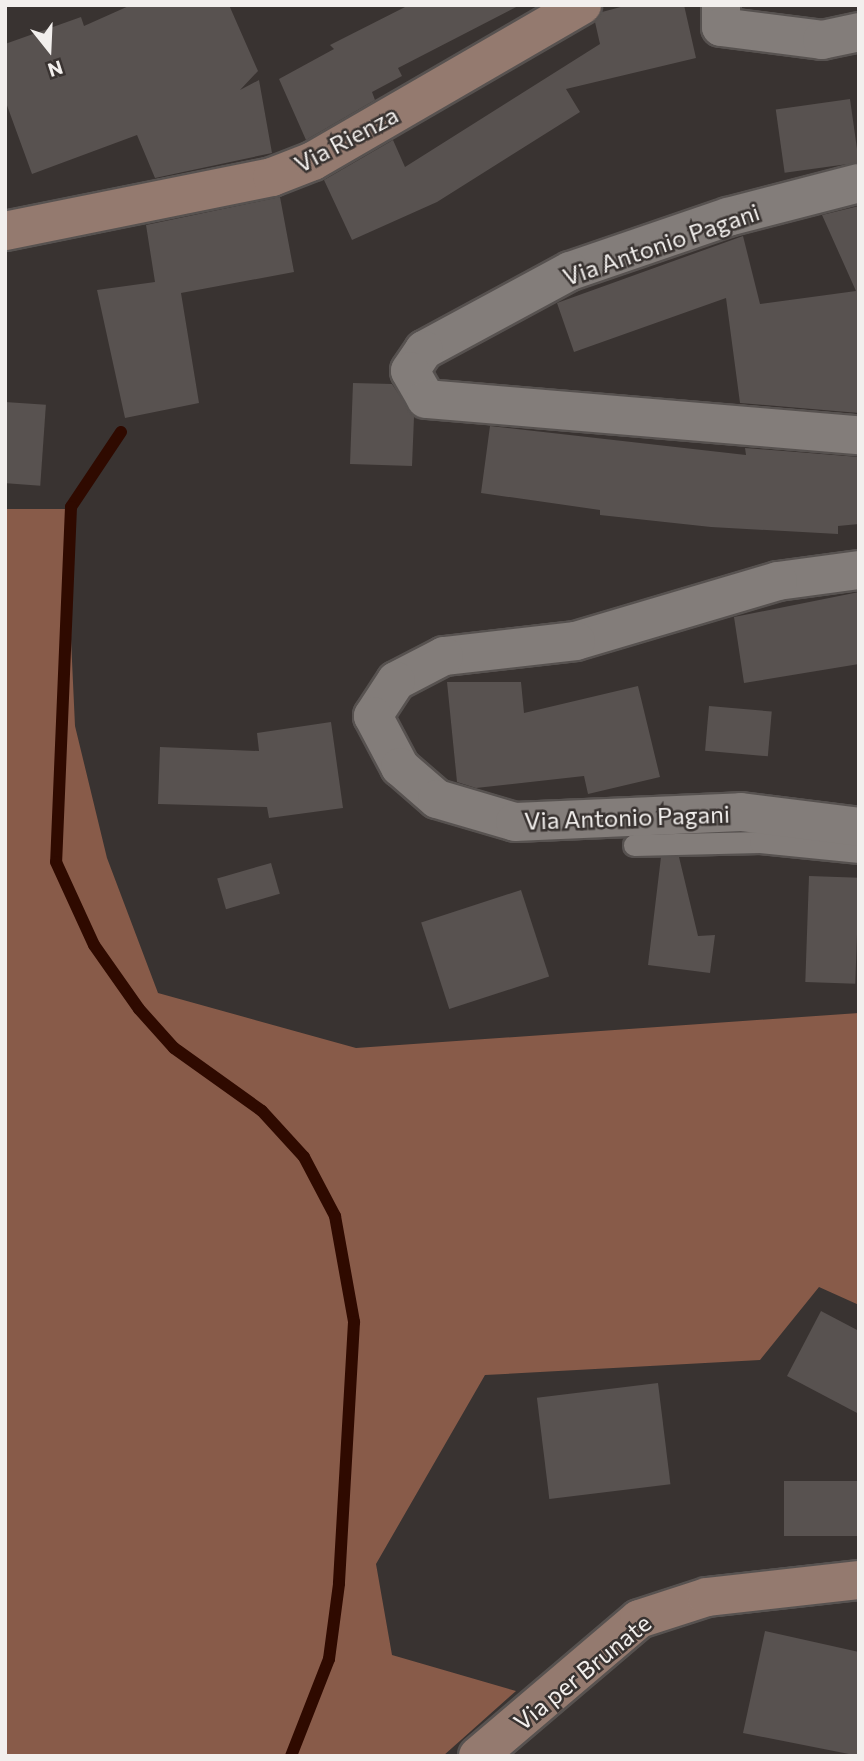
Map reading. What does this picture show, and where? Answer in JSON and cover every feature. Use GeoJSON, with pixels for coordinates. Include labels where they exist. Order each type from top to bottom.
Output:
{"type":"FeatureCollection","features":[{"type":"Feature","properties":{"kind":"street","name":"Via Rienza"},"geometry":{"type":"LineString","coordinates":[[5,232],[272,177],[313,160],[582,5]]}},
{"type":"Feature","properties":{"kind":"street"},"geometry":{"type":"LineString","coordinates":[[721,5],[721,27],[822,40],[859,32]]}},
{"type":"Feature","properties":{"kind":"street","name":"Via Antonio Pagani"},"geometry":{"type":"LineString","coordinates":[[859,183],[728,217],[570,271],[424,350],[410,372],[426,399],[859,435]]}},
{"type":"Feature","properties":{"kind":"street","name":"Via Antonio Pagani"},"geometry":{"type":"LineString","coordinates":[[859,570],[778,581],[576,641],[444,656],[396,681],[373,716],[400,766],[437,799],[515,822],[741,812],[859,827]]}},
{"type":"Feature","properties":{"kind":"street","name":"Via per Brunate"},"geometry":{"type":"LineString","coordinates":[[478,1756],[639,1619],[707,1597],[859,1580]]}},
{"type":"Feature","properties":{"kind":"lane"},"geometry":{"type":"LineString","coordinates":[[634,845],[760,842],[859,852]]}},
{"type":"Feature","properties":{"kind":"shaded area"},"geometry":{"type":"Polygon","coordinates":[[[5,509],[75,509],[71,639],[75,726],[107,858],[158,993],[356,1048],[859,1013],[859,1305],[819,1287],[760,1360],[485,1375],[376,1564],[392,1655],[516,1691],[443,1756],[5,1756],[5,509]]]}},
{"type":"Feature","properties":{"kind":"building"},"geometry":{"type":"Polygon","coordinates":[[[131,5],[229,5],[258,71],[240,90],[259,80],[272,153],[155,178],[137,135],[32,174],[5,100],[5,44],[81,17],[84,26],[131,5]]]}},
{"type":"Feature","properties":{"kind":"building"},"geometry":{"type":"Polygon","coordinates":[[[409,5],[520,5],[398,68],[402,76],[372,92],[375,100],[306,140],[279,79],[334,49],[330,45],[409,5]]]}},
{"type":"Feature","properties":{"kind":"building"},"geometry":{"type":"Polygon","coordinates":[[[628,5],[684,5],[696,58],[566,89],[580,112],[437,202],[352,240],[324,180],[393,140],[405,167],[600,44],[595,22],[602,12],[628,5]]]}},
{"type":"Feature","properties":{"kind":"building"},"geometry":{"type":"Polygon","coordinates":[[[850,99],[859,162],[785,173],[776,109],[850,99]]]}},
{"type":"Feature","properties":{"kind":"building"},"geometry":{"type":"Polygon","coordinates":[[[280,197],[294,272],[181,293],[199,403],[125,418],[97,290],[155,282],[146,225],[280,197]]]}},
{"type":"Feature","properties":{"kind":"building"},"geometry":{"type":"Polygon","coordinates":[[[859,206],[859,413],[740,403],[726,298],[574,352],[557,303],[743,236],[760,304],[856,291],[822,215],[859,206]]]}},
{"type":"Feature","properties":{"kind":"building"},"geometry":{"type":"Polygon","coordinates":[[[353,383],[392,384],[414,417],[412,466],[350,464],[353,383]]]}},
{"type":"Feature","properties":{"kind":"building"},"geometry":{"type":"Polygon","coordinates":[[[5,402],[46,405],[40,486],[5,483],[5,402]]]}},
{"type":"Feature","properties":{"kind":"building"},"geometry":{"type":"Polygon","coordinates":[[[490,426],[746,455],[745,448],[859,457],[859,524],[838,526],[838,534],[711,527],[600,515],[600,510],[481,493],[490,426]]]}},
{"type":"Feature","properties":{"kind":"building"},"geometry":{"type":"Polygon","coordinates":[[[859,592],[859,664],[744,683],[734,617],[859,592]]]}},
{"type":"Feature","properties":{"kind":"building"},"geometry":{"type":"Polygon","coordinates":[[[447,682],[521,682],[524,713],[638,686],[660,777],[588,794],[584,776],[476,788],[457,782],[447,682]]]}},
{"type":"Feature","properties":{"kind":"building"},"geometry":{"type":"Polygon","coordinates":[[[709,706],[772,711],[768,756],[705,751],[709,706]]]}},
{"type":"Feature","properties":{"kind":"building"},"geometry":{"type":"Polygon","coordinates":[[[331,722],[343,808],[269,818],[267,807],[158,804],[160,747],[259,751],[257,733],[331,722]]]}},
{"type":"Feature","properties":{"kind":"building"},"geometry":{"type":"Polygon","coordinates":[[[661,857],[679,857],[698,936],[715,935],[710,973],[648,965],[661,857]]]}},
{"type":"Feature","properties":{"kind":"building"},"geometry":{"type":"Polygon","coordinates":[[[271,863],[280,894],[226,909],[217,878],[271,863]]]}},
{"type":"Feature","properties":{"kind":"building"},"geometry":{"type":"Polygon","coordinates":[[[809,876],[859,878],[855,984],[805,982],[809,876]]]}},
{"type":"Feature","properties":{"kind":"building"},"geometry":{"type":"Polygon","coordinates":[[[521,890],[549,977],[449,1009],[421,922],[521,890]]]}},
{"type":"Feature","properties":{"kind":"building"},"geometry":{"type":"Polygon","coordinates":[[[821,1311],[859,1331],[859,1414],[787,1376],[821,1311]]]}},
{"type":"Feature","properties":{"kind":"building"},"geometry":{"type":"Polygon","coordinates":[[[658,1383],[670,1484],[549,1499],[537,1398],[658,1383]]]}},
{"type":"Feature","properties":{"kind":"building"},"geometry":{"type":"Polygon","coordinates":[[[784,1481],[859,1481],[859,1536],[784,1536],[784,1481]]]}},
{"type":"Feature","properties":{"kind":"building"},"geometry":{"type":"Polygon","coordinates":[[[765,1631],[859,1652],[859,1756],[743,1733],[765,1631]]]}},
{"type":"Feature","properties":{"kind":"waterway"},"geometry":{"type":"LineString","coordinates":[[121,432],[71,507],[56,862],[94,945],[139,1009],[174,1048],[262,1111],[304,1157],[335,1216],[354,1322],[339,1584],[329,1659],[291,1756]]}}]}
